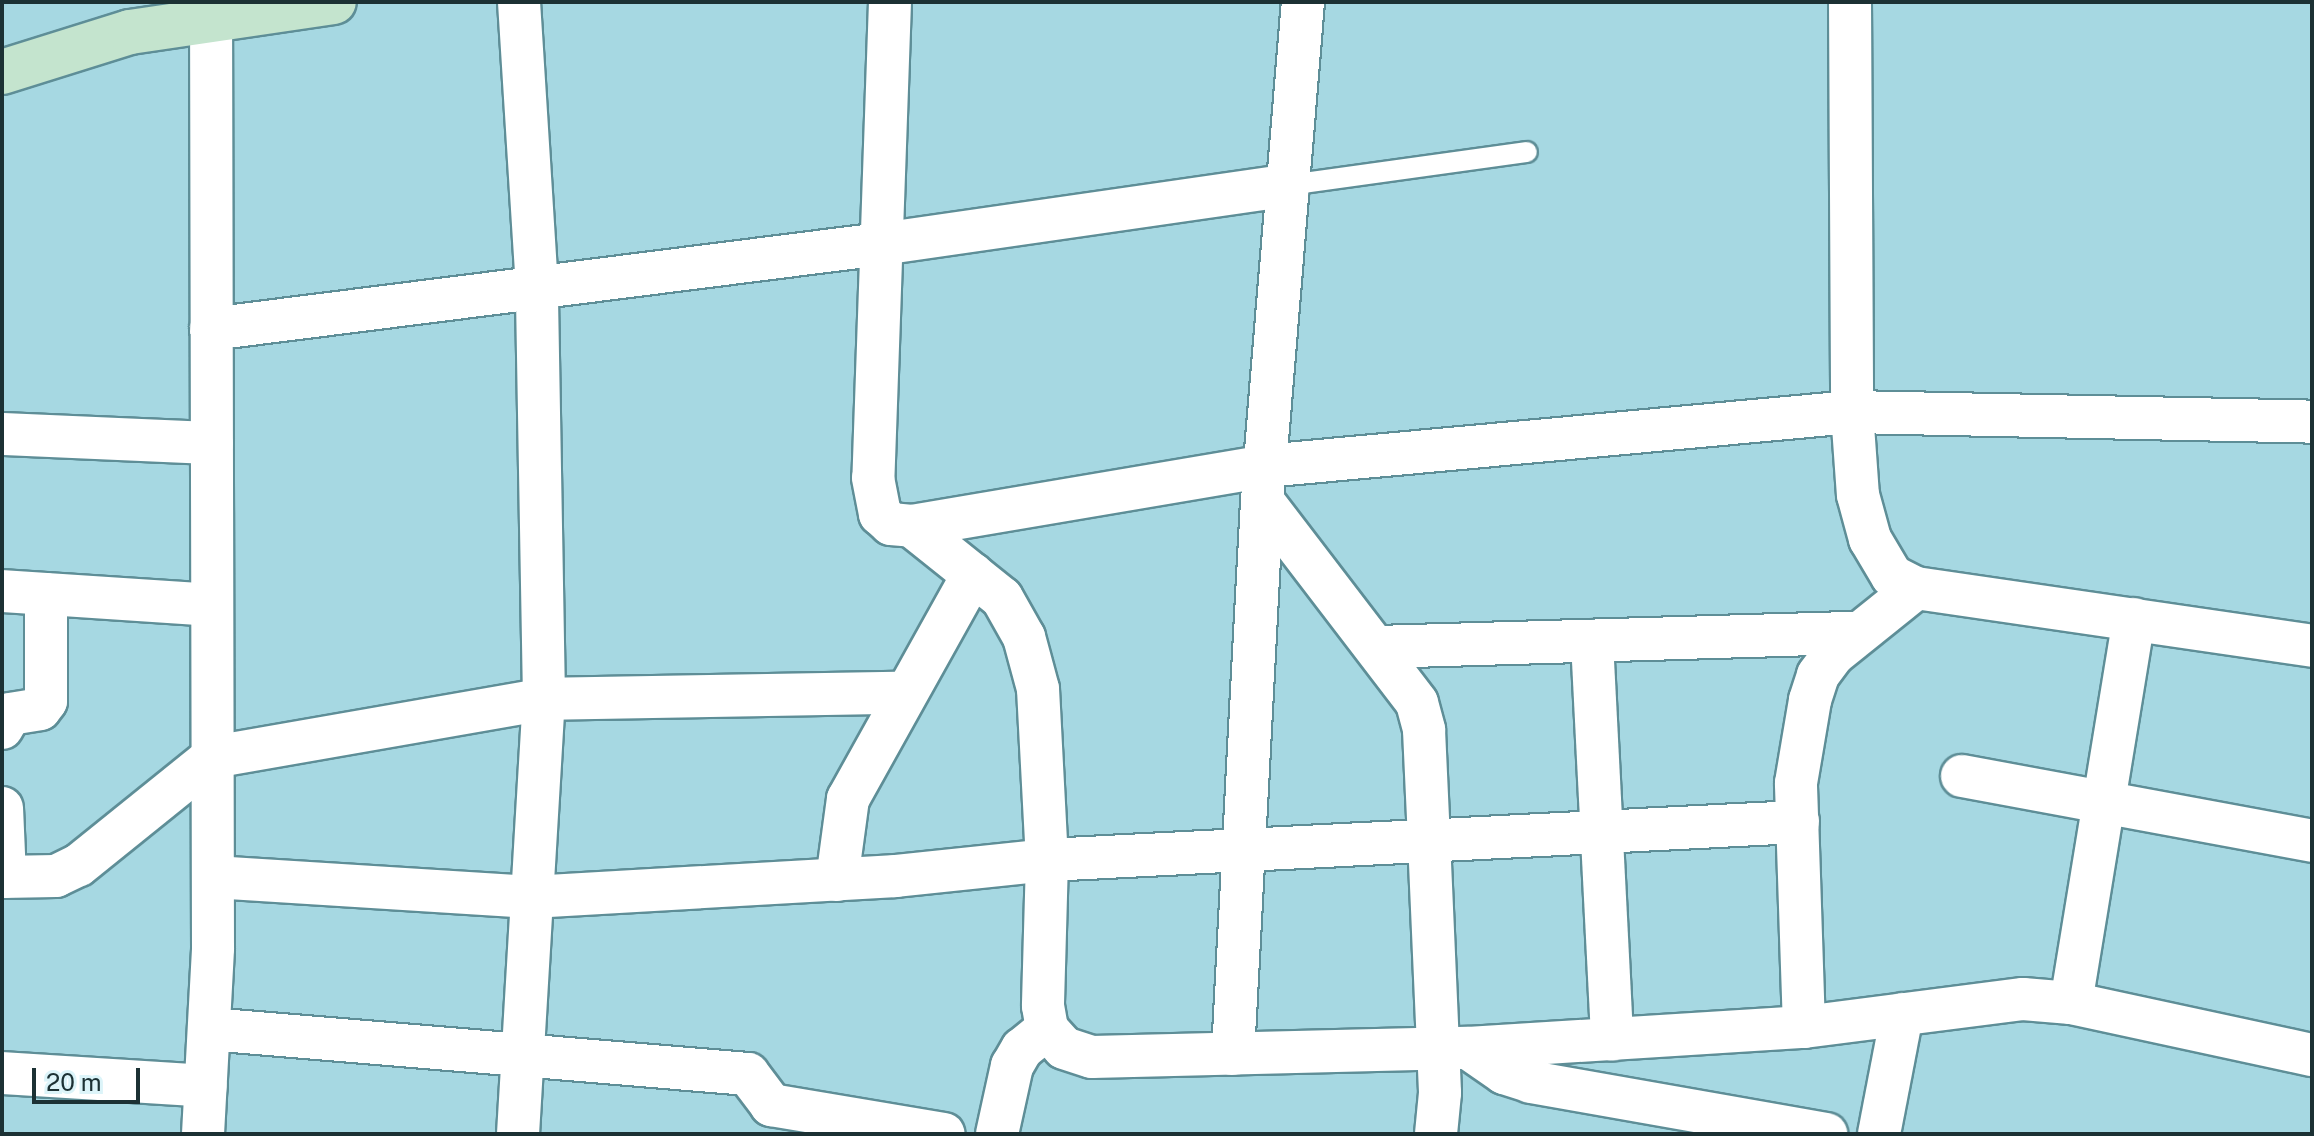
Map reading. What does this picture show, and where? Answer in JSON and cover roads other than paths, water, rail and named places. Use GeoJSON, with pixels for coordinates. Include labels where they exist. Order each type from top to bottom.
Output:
{"type":"FeatureCollection","features":[{"type":"Feature","properties":{"kind":"main road"},"geometry":{"type":"LineString","coordinates":[[2,72],[130,32],[334,2]]}},
{"type":"Feature","properties":{"kind":"street"},"geometry":{"type":"LineString","coordinates":[[518,1134],[544,699],[537,288],[519,2]]}},
{"type":"Feature","properties":{"kind":"street"},"geometry":{"type":"LineString","coordinates":[[890,2],[873,478],[880,514],[891,524],[912,526],[1852,412],[2312,422]]}},
{"type":"Feature","properties":{"kind":"street"},"geometry":{"type":"LineString","coordinates":[[1233,1054],[1241,849],[1264,483],[1303,2]]}},
{"type":"Feature","properties":{"kind":"street"},"geometry":{"type":"LineString","coordinates":[[1850,2],[1852,412],[1858,495],[1870,539],[1892,576],[1916,588],[2312,646]]}},
{"type":"Feature","properties":{"kind":"street"},"geometry":{"type":"LineString","coordinates":[[203,1134],[213,877],[211,21]]}},
{"type":"Feature","properties":{"kind":"street"},"geometry":{"type":"LineString","coordinates":[[211,329],[881,244],[1289,185]]}},
{"type":"Feature","properties":{"kind":"street"},"geometry":{"type":"LineString","coordinates":[[2,434],[212,443]]}},
{"type":"Feature","properties":{"kind":"street"},"geometry":{"type":"LineString","coordinates":[[1264,483],[1417,703],[1424,730],[1429,840],[1453,1049],[1436,1134]]}},
{"type":"Feature","properties":{"kind":"street"},"geometry":{"type":"LineString","coordinates":[[912,526],[1002,598],[1024,637],[1038,689],[1047,860],[1043,1006],[1047,1029],[1064,1048],[1092,1057],[1453,1049],[1804,1027],[2023,999],[2071,1003],[2312,1055]]}},
{"type":"Feature","properties":{"kind":"street"},"geometry":{"type":"LineString","coordinates":[[837,880],[848,799],[973,574]]}},
{"type":"Feature","properties":{"kind":"street"},"geometry":{"type":"LineString","coordinates":[[1804,1027],[1798,769],[1814,688],[1834,654],[1916,588]]}},
{"type":"Feature","properties":{"kind":"street"},"geometry":{"type":"LineString","coordinates":[[2,591],[212,605]]}},
{"type":"Feature","properties":{"kind":"street"},"geometry":{"type":"LineString","coordinates":[[2,728],[10,714],[40,709],[46,701],[46,594]]}},
{"type":"Feature","properties":{"kind":"street"},"geometry":{"type":"LineString","coordinates":[[2071,1003],[2134,619]]}},
{"type":"Feature","properties":{"kind":"street"},"geometry":{"type":"LineString","coordinates":[[1377,647],[1859,633]]}},
{"type":"Feature","properties":{"kind":"street"},"geometry":{"type":"LineString","coordinates":[[1592,641],[1612,1039]]}},
{"type":"Feature","properties":{"kind":"street"},"geometry":{"type":"LineString","coordinates":[[2,808],[4,877],[56,876],[79,865],[213,757],[544,699],[905,693]]}},
{"type":"Feature","properties":{"kind":"street"},"geometry":{"type":"LineString","coordinates":[[1962,776],[2103,805],[2312,841]]}},
{"type":"Feature","properties":{"kind":"street"},"geometry":{"type":"LineString","coordinates":[[213,877],[531,897],[837,880],[1047,860],[1798,822]]}},
{"type":"Feature","properties":{"kind":"street"},"geometry":{"type":"LineString","coordinates":[[1879,1134],[1902,1014]]}},
{"type":"Feature","properties":{"kind":"street"},"geometry":{"type":"LineString","coordinates":[[209,1029],[748,1074],[771,1105],[944,1134]]}},
{"type":"Feature","properties":{"kind":"street"},"geometry":{"type":"LineString","coordinates":[[997,1134],[1012,1066],[1022,1049],[1047,1029]]}},
{"type":"Feature","properties":{"kind":"street"},"geometry":{"type":"LineString","coordinates":[[1453,1049],[1531,1082],[1826,1134]]}},
{"type":"Feature","properties":{"kind":"street"},"geometry":{"type":"LineString","coordinates":[[2,1073],[206,1086]]}},
{"type":"Feature","properties":{"kind":"lane"},"geometry":{"type":"LineString","coordinates":[[1289,185],[1527,152]]}}]}
